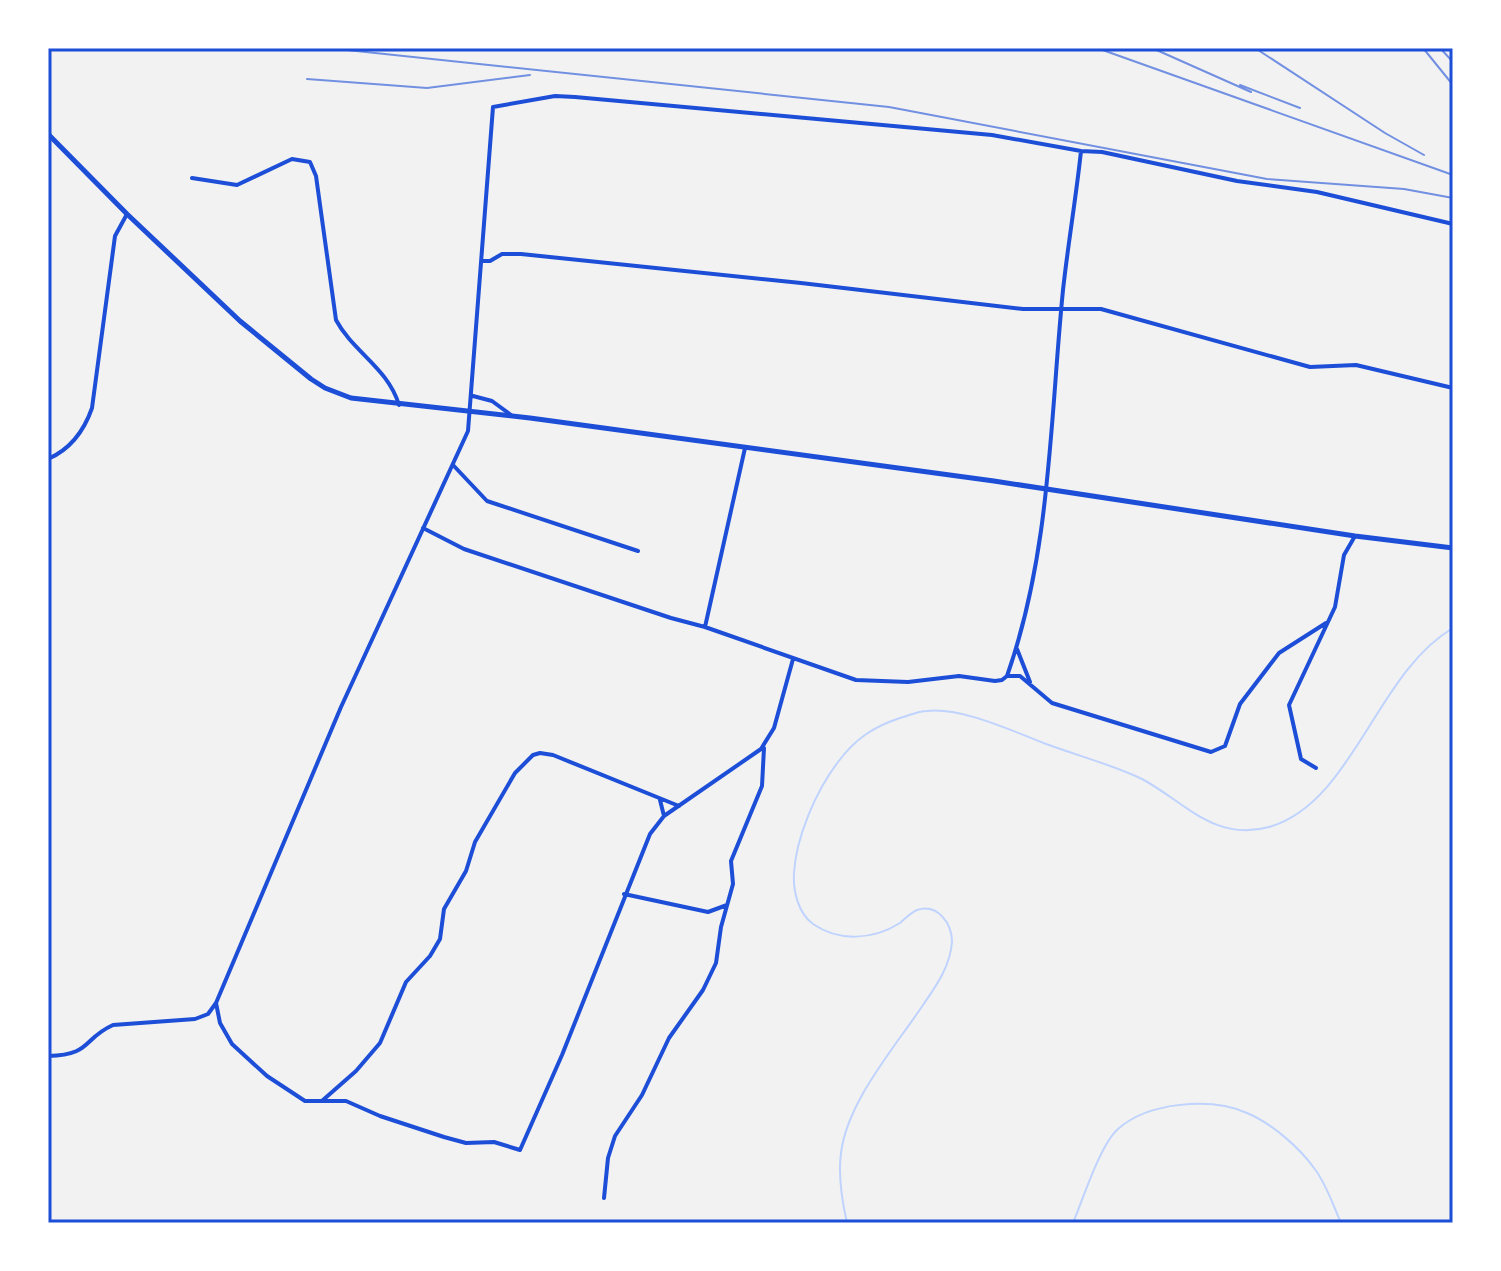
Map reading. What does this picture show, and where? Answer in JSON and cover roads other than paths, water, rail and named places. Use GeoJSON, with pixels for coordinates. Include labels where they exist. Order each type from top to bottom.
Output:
{"type":"FeatureCollection","features":[{"type":"Feature","properties":{"kind":"street"},"geometry":{"type":"LineString","coordinates":[[48,1056],[82,1050],[113,1025],[195,1019],[208,1014],[216,1003],[330,733],[468,431],[493,107],[555,96],[575,97],[992,135],[1102,152],[1237,181],[1317,192],[1453,224]]}},
{"type":"Feature","properties":{"kind":"street"},"geometry":{"type":"LineString","coordinates":[[48,134],[240,321],[311,379],[351,398],[745,448],[1453,548]]}},
{"type":"Feature","properties":{"kind":"street"},"geometry":{"type":"LineString","coordinates":[[423,528],[464,549],[705,627],[856,680],[880,683],[959,676],[1002,680],[1007,676],[1016,647],[1035,569],[1048,490],[1072,208],[1081,151]]}},
{"type":"Feature","properties":{"kind":"street"},"geometry":{"type":"LineString","coordinates":[[192,178],[237,185],[292,159],[310,162],[316,176],[336,320],[389,382],[399,405]]}},
{"type":"Feature","properties":{"kind":"street"},"geometry":{"type":"LineString","coordinates":[[48,459],[61,454],[74,441],[92,408],[115,236],[127,214]]}},
{"type":"Feature","properties":{"kind":"street"},"geometry":{"type":"LineString","coordinates":[[481,261],[490,261],[502,254],[521,254],[1023,309],[1101,309],[1310,367],[1356,365],[1453,388]]}},
{"type":"Feature","properties":{"kind":"street"},"geometry":{"type":"LineString","coordinates":[[472,396],[492,401],[513,417]]}},
{"type":"Feature","properties":{"kind":"street"},"geometry":{"type":"LineString","coordinates":[[705,627],[745,448]]}},
{"type":"Feature","properties":{"kind":"street"},"geometry":{"type":"LineString","coordinates":[[453,465],[487,501],[638,551]]}},
{"type":"Feature","properties":{"kind":"street"},"geometry":{"type":"LineString","coordinates":[[1316,768],[1301,759],[1289,705],[1337,600],[1344,555],[1355,536]]}},
{"type":"Feature","properties":{"kind":"street"},"geometry":{"type":"LineString","coordinates":[[1007,676],[1020,676],[1044,698],[1060,705],[1184,742],[1200,750],[1215,752],[1228,742],[1236,711],[1279,653],[1326,623]]}},
{"type":"Feature","properties":{"kind":"street"},"geometry":{"type":"LineString","coordinates":[[1016,647],[1031,685]]}},
{"type":"Feature","properties":{"kind":"street"},"geometry":{"type":"LineString","coordinates":[[216,1003],[226,1035],[261,1071],[305,1101],[346,1101],[403,1124],[466,1143],[494,1142],[520,1150],[562,1055],[646,841],[664,816],[752,758],[764,746],[774,728],[793,659]]}},
{"type":"Feature","properties":{"kind":"street"},"geometry":{"type":"LineString","coordinates":[[604,1198],[608,1158],[615,1136],[642,1095],[674,1028],[703,990],[713,971],[733,884],[731,861],[762,786],[764,746]]}},
{"type":"Feature","properties":{"kind":"street"},"geometry":{"type":"LineString","coordinates":[[323,1100],[356,1071],[380,1043],[406,982],[430,956],[440,939],[444,909],[466,871],[475,842],[515,773],[529,757],[540,753],[553,755],[679,806]]}},
{"type":"Feature","properties":{"kind":"street"},"geometry":{"type":"LineString","coordinates":[[659,798],[664,816]]}},
{"type":"Feature","properties":{"kind":"street"},"geometry":{"type":"LineString","coordinates":[[624,894],[708,912],[727,905]]}},
{"type":"Feature","properties":{"kind":"waterway"},"geometry":{"type":"LineString","coordinates":[[847,1223],[840,1170],[845,1134],[852,1114],[942,976],[952,942],[946,922],[931,910],[917,910],[890,929],[856,937],[823,930],[813,924],[800,908],[794,873],[808,815],[838,762],[858,740],[873,730],[913,714],[927,711],[956,713],[1131,774],[1216,824],[1232,829],[1269,827],[1298,813],[1322,792],[1344,765],[1404,675],[1426,648],[1453,628]]}},
{"type":"Feature","properties":{"kind":"waterway"},"geometry":{"type":"LineString","coordinates":[[1073,1223],[1098,1159],[1118,1129],[1146,1113],[1198,1104],[1247,1113],[1284,1136],[1318,1174],[1341,1223]]}},
{"type":"Feature","properties":{"kind":"railway"},"geometry":{"type":"LineString","coordinates":[[328,48],[889,107],[1267,179],[1404,189],[1453,198]]}},
{"type":"Feature","properties":{"kind":"railway"},"geometry":{"type":"LineString","coordinates":[[1097,48],[1453,175]]}},
{"type":"Feature","properties":{"kind":"railway"},"geometry":{"type":"LineString","coordinates":[[1152,48],[1251,92]]}},
{"type":"Feature","properties":{"kind":"railway"},"geometry":{"type":"LineString","coordinates":[[1255,48],[1424,155]]}},
{"type":"Feature","properties":{"kind":"railway"},"geometry":{"type":"LineString","coordinates":[[1423,48],[1453,85]]}},
{"type":"Feature","properties":{"kind":"railway"},"geometry":{"type":"LineString","coordinates":[[1440,48],[1453,62]]}},
{"type":"Feature","properties":{"kind":"railway"},"geometry":{"type":"LineString","coordinates":[[307,79],[427,88],[530,75]]}},
{"type":"Feature","properties":{"kind":"railway"},"geometry":{"type":"LineString","coordinates":[[1240,85],[1300,108]]}}]}
